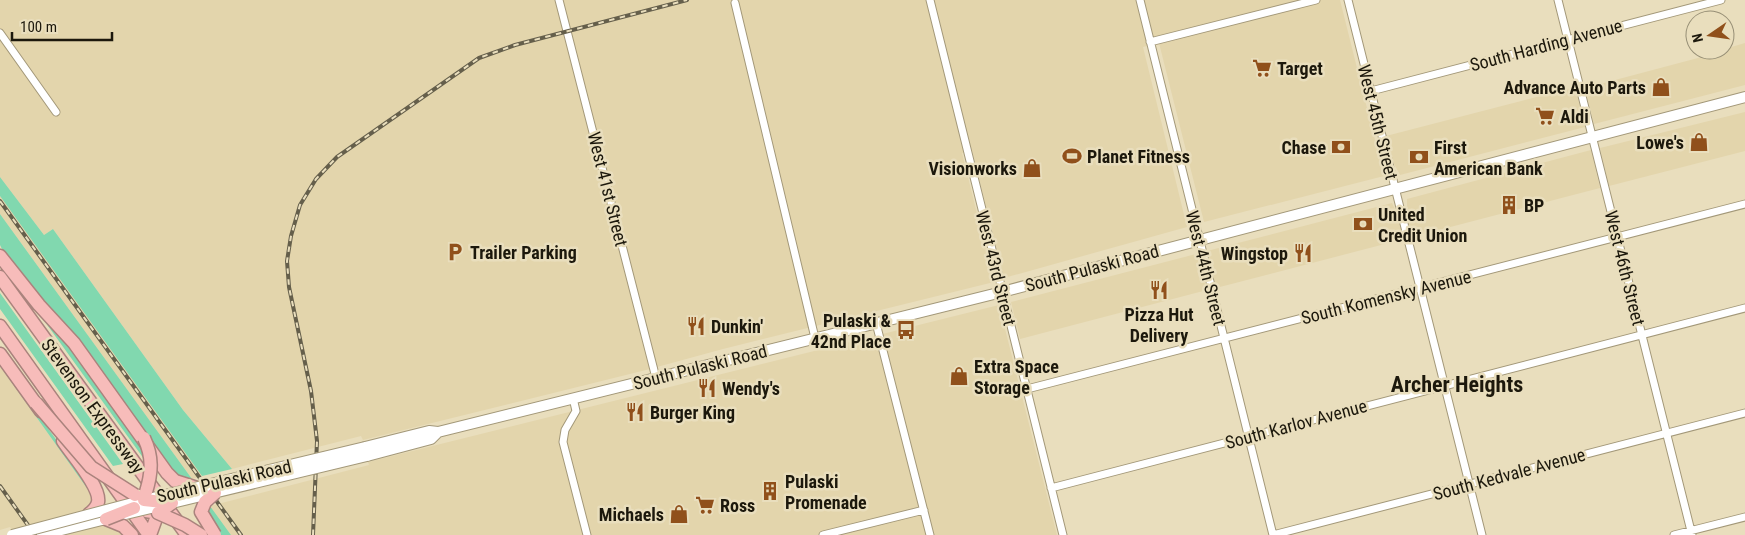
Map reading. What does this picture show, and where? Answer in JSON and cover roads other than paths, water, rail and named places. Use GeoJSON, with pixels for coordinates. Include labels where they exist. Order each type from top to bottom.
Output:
{"type":"FeatureCollection","features":[{"type":"Feature","properties":{"kind":"highway"},"geometry":{"type":"LineString","coordinates":[[0,256],[26,290],[74,344],[144,438],[167,473],[175,481],[196,488]]}},
{"type":"Feature","properties":{"kind":"highway","name":"Stevenson Expressway"},"geometry":{"type":"LineString","coordinates":[[0,277],[187,535]]}},
{"type":"Feature","properties":{"kind":"highway","name":"Stevenson Expressway"},"geometry":{"type":"LineString","coordinates":[[0,326],[150,535]]}},
{"type":"Feature","properties":{"kind":"highway"},"geometry":{"type":"LineString","coordinates":[[0,354],[96,488],[98,501],[96,507],[89,514]]}},
{"type":"Feature","properties":{"kind":"highway"},"geometry":{"type":"LineString","coordinates":[[36,403],[91,467],[140,506],[185,525],[201,535]]}},
{"type":"Feature","properties":{"kind":"highway"},"geometry":{"type":"LineString","coordinates":[[140,506],[152,467],[151,456],[144,438]]}},
{"type":"Feature","properties":{"kind":"highway"},"geometry":{"type":"LineString","coordinates":[[150,535],[158,513],[196,488]]}},
{"type":"Feature","properties":{"kind":"highway"},"geometry":{"type":"LineString","coordinates":[[215,493],[205,502],[201,512],[203,519],[215,535]]}},
{"type":"Feature","properties":{"kind":"highway"},"geometry":{"type":"LineString","coordinates":[[113,508],[172,502]]}},
{"type":"Feature","properties":{"kind":"highway"},"geometry":{"type":"LineString","coordinates":[[106,519],[140,506]]}},
{"type":"Feature","properties":{"kind":"highway"},"geometry":{"type":"LineString","coordinates":[[106,519],[123,526],[132,535]]}},
{"type":"Feature","properties":{"kind":"main road","name":"South Pulaski Road"},"geometry":{"type":"LineString","coordinates":[[140,506],[196,488],[429,431],[438,432],[1002,292],[1745,98]]}},
{"type":"Feature","properties":{"kind":"main road","name":"South Pulaski Road"},"geometry":{"type":"LineString","coordinates":[[172,502],[367,456],[431,439],[438,432]]}},
{"type":"Feature","properties":{"kind":"main road"},"geometry":{"type":"LineString","coordinates":[[12,535],[113,508]]}},
{"type":"Feature","properties":{"kind":"main road"},"geometry":{"type":"LineString","coordinates":[[41,535],[106,519]]}},
{"type":"Feature","properties":{"kind":"street","name":"West 41st Street"},"geometry":{"type":"LineString","coordinates":[[559,0],[656,378]]}},
{"type":"Feature","properties":{"kind":"street","name":"West 43rd Street"},"geometry":{"type":"LineString","coordinates":[[930,0],[1063,535]]}},
{"type":"Feature","properties":{"kind":"street","name":"West 44th Street"},"geometry":{"type":"LineString","coordinates":[[1140,0],[1273,535]]}},
{"type":"Feature","properties":{"kind":"street"},"geometry":{"type":"LineString","coordinates":[[1150,42],[1316,0]]}},
{"type":"Feature","properties":{"kind":"street","name":"West 45th Street"},"geometry":{"type":"LineString","coordinates":[[1348,0],[1482,535]]}},
{"type":"Feature","properties":{"kind":"street","name":"West 46th Street"},"geometry":{"type":"LineString","coordinates":[[1558,0],[1692,533]]}},
{"type":"Feature","properties":{"kind":"street","name":"South Harding Avenue"},"geometry":{"type":"LineString","coordinates":[[1371,91],[1721,0]]}},
{"type":"Feature","properties":{"kind":"street"},"geometry":{"type":"LineString","coordinates":[[735,3],[815,338]]}},
{"type":"Feature","properties":{"kind":"street"},"geometry":{"type":"LineString","coordinates":[[0,33],[56,112]]}},
{"type":"Feature","properties":{"kind":"street","name":"South Komensky Avenue"},"geometry":{"type":"LineString","coordinates":[[1027,389],[1745,204]]}},
{"type":"Feature","properties":{"kind":"street","name":"South Karlov Avenue"},"geometry":{"type":"LineString","coordinates":[[1051,488],[1745,308]]}},
{"type":"Feature","properties":{"kind":"street"},"geometry":{"type":"LineString","coordinates":[[876,323],[930,535]]}},
{"type":"Feature","properties":{"kind":"street"},"geometry":{"type":"LineString","coordinates":[[573,398],[576,411],[565,430],[563,442],[587,535]]}},
{"type":"Feature","properties":{"kind":"street","name":"South Kedvale Avenue"},"geometry":{"type":"LineString","coordinates":[[1273,535],[1745,413]]}},
{"type":"Feature","properties":{"kind":"street"},"geometry":{"type":"LineString","coordinates":[[823,535],[924,510]]}},
{"type":"Feature","properties":{"kind":"street"},"geometry":{"type":"LineString","coordinates":[[1674,535],[1692,533],[1745,517]]}},
{"type":"Feature","properties":{"kind":"railway"},"geometry":{"type":"LineString","coordinates":[[313,535],[317,441],[311,391],[289,287],[287,261],[291,236],[300,205],[316,179],[337,157],[479,58],[515,45],[687,0]]}},
{"type":"Feature","properties":{"kind":"railway"},"geometry":{"type":"LineString","coordinates":[[0,201],[241,535]]}},
{"type":"Feature","properties":{"kind":"railway"},"geometry":{"type":"LineString","coordinates":[[0,486],[35,535]]}},
{"type":"Feature","properties":{"kind":"place","name":"Target"},"geometry":{"type":"Point","coordinates":[1262,68]}},
{"type":"Feature","properties":{"kind":"place","name":"Advance Auto Parts"},"geometry":{"type":"Point","coordinates":[1661,87]}},
{"type":"Feature","properties":{"kind":"place","name":"Aldi"},"geometry":{"type":"Point","coordinates":[1545,116]}},
{"type":"Feature","properties":{"kind":"place","name":"Lowe's"},"geometry":{"type":"Point","coordinates":[1699,142]}},
{"type":"Feature","properties":{"kind":"place","name":"Chase"},"geometry":{"type":"Point","coordinates":[1341,147]}},
{"type":"Feature","properties":{"kind":"place","name":"Planet Fitness"},"geometry":{"type":"Point","coordinates":[1072,156]}},
{"type":"Feature","properties":{"kind":"place","name":"First American Bank"},"geometry":{"type":"Point","coordinates":[1419,157]}},
{"type":"Feature","properties":{"kind":"place","name":"Visionworks"},"geometry":{"type":"Point","coordinates":[1032,168]}},
{"type":"Feature","properties":{"kind":"place","name":"BP"},"geometry":{"type":"Point","coordinates":[1509,205]}},
{"type":"Feature","properties":{"kind":"place","name":"United Credit Union"},"geometry":{"type":"Point","coordinates":[1363,224]}},
{"type":"Feature","properties":{"kind":"place","name":"Trailer Parking"},"geometry":{"type":"Point","coordinates":[455,252]}},
{"type":"Feature","properties":{"kind":"place","name":"Wingstop"},"geometry":{"type":"Point","coordinates":[1303,253]}},
{"type":"Feature","properties":{"kind":"place","name":"Pizza Hut Delivery"},"geometry":{"type":"Point","coordinates":[1159,290]}},
{"type":"Feature","properties":{"kind":"place","name":"Dunkin'"},"geometry":{"type":"Point","coordinates":[696,326]}},
{"type":"Feature","properties":{"kind":"place","name":"Pulaski & 42nd Place"},"geometry":{"type":"Point","coordinates":[906,330]}},
{"type":"Feature","properties":{"kind":"place","name":"Extra Space Storage"},"geometry":{"type":"Point","coordinates":[959,376]}},
{"type":"Feature","properties":{"kind":"place","name":"Wendy's"},"geometry":{"type":"Point","coordinates":[707,388]}},
{"type":"Feature","properties":{"kind":"place","name":"Burger King"},"geometry":{"type":"Point","coordinates":[635,412]}},
{"type":"Feature","properties":{"kind":"place","name":"Pulaski Promenade"},"geometry":{"type":"Point","coordinates":[770,491]}},
{"type":"Feature","properties":{"kind":"place","name":"Ross"},"geometry":{"type":"Point","coordinates":[705,505]}},
{"type":"Feature","properties":{"kind":"place","name":"Michaels"},"geometry":{"type":"Point","coordinates":[679,514]}},
{"type":"Feature","properties":{"kind":"district","name":"Archer Heights"},"geometry":{"type":"Point","coordinates":[1457,384]}}]}
